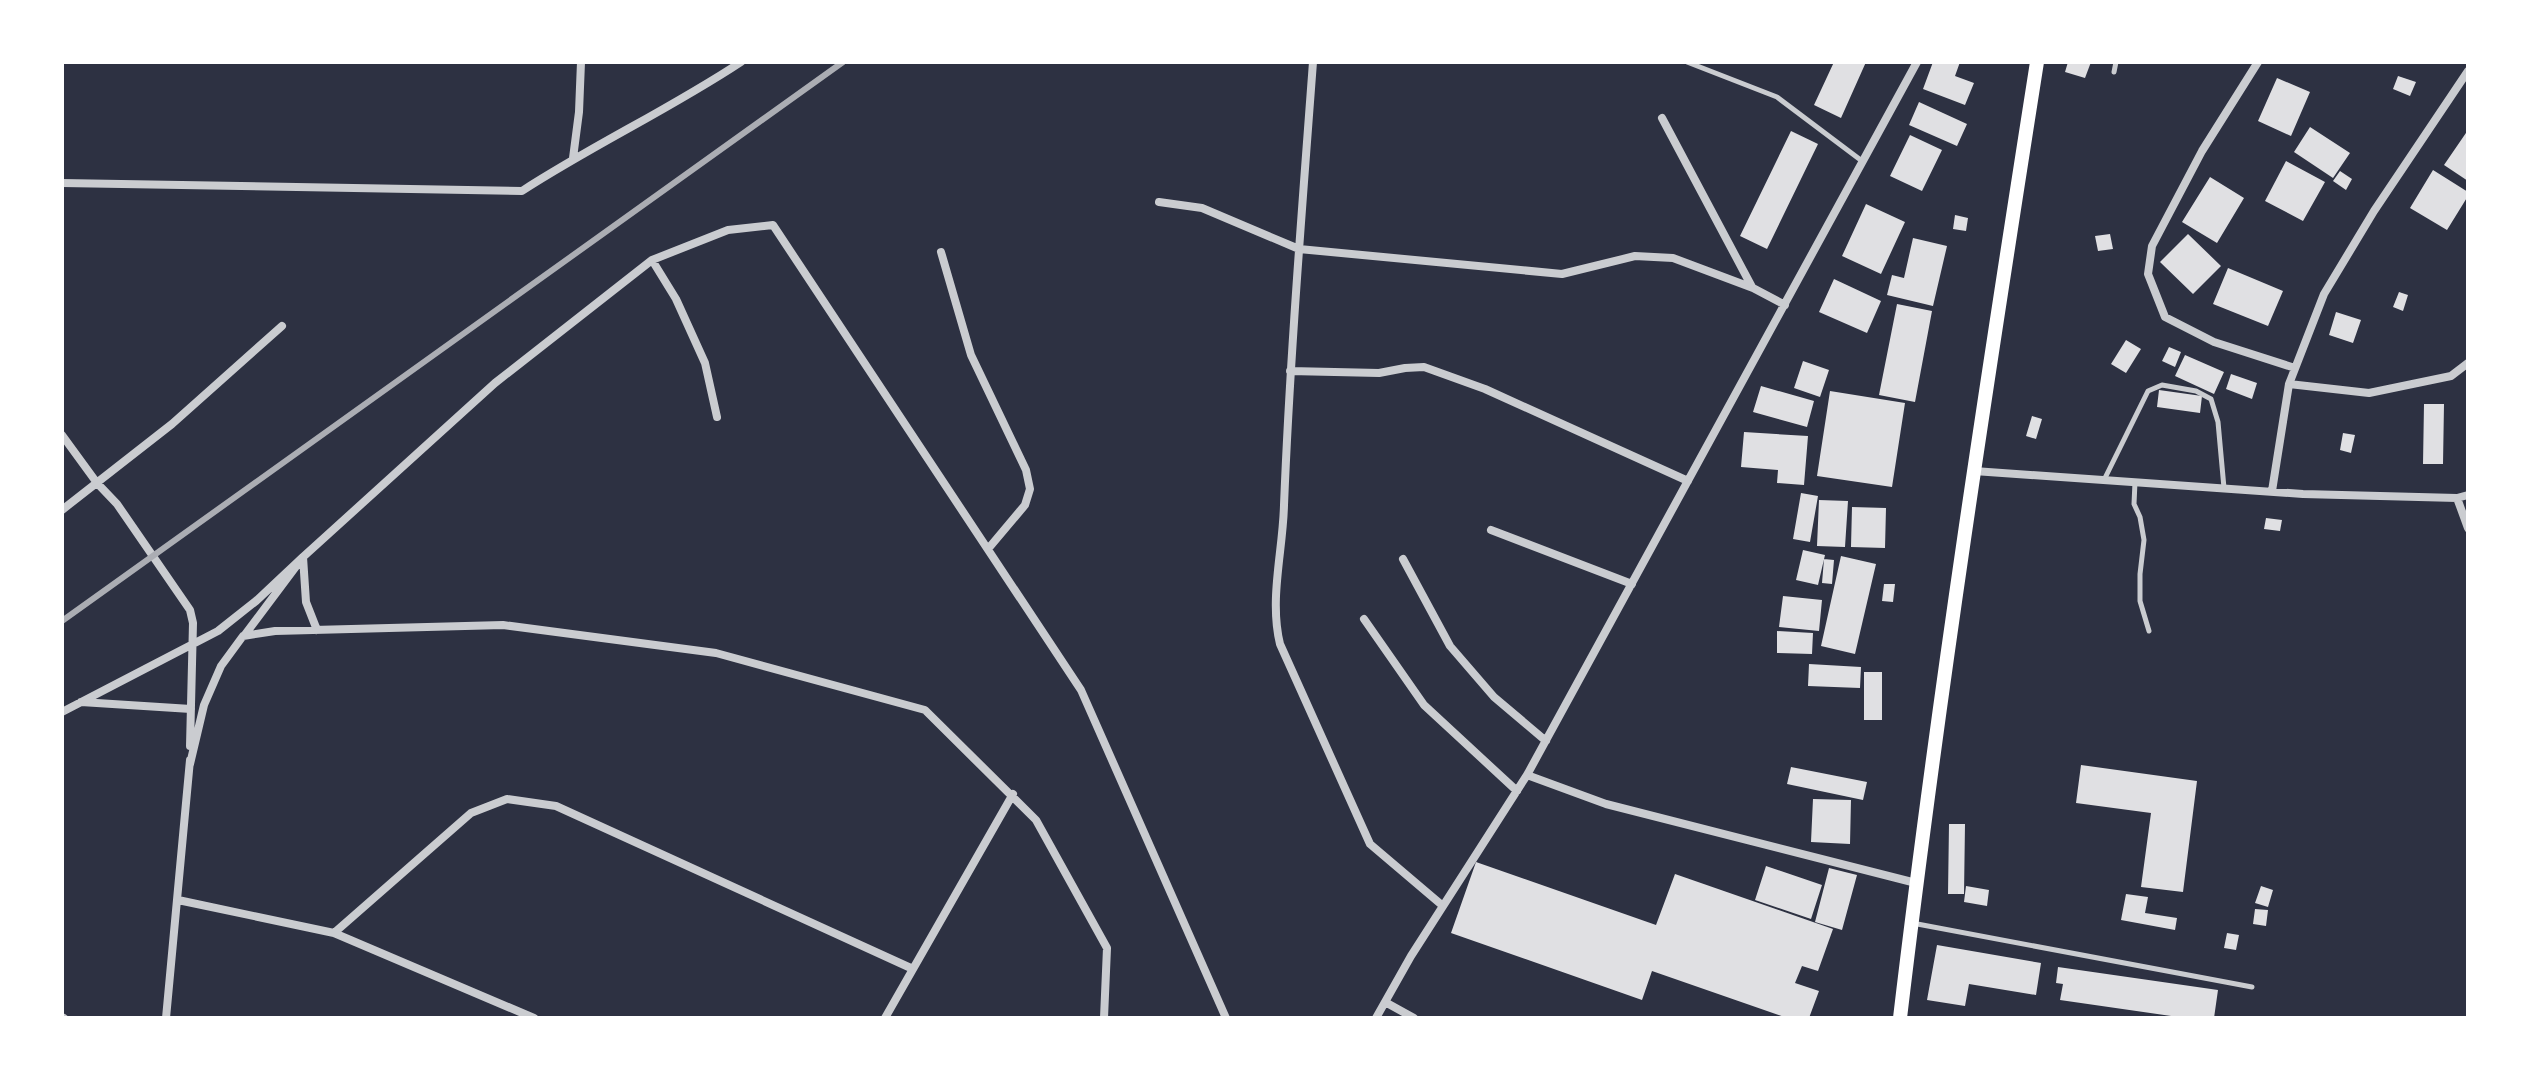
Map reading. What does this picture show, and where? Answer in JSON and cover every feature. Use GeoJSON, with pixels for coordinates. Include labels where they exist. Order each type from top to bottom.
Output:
{"type":"FeatureCollection","features":[{"type":"Feature","properties":{"kind":"main road"},"geometry":{"type":"LineString","coordinates":[[1900,1018],[1974,471],[2037,62]]}},
{"type":"Feature","properties":{"kind":"street"},"geometry":{"type":"LineString","coordinates":[[573,158],[581,62]]}},
{"type":"Feature","properties":{"kind":"street"},"geometry":{"type":"LineString","coordinates":[[62,183],[522,191],[573,158],[700,89],[741,62]]}},
{"type":"Feature","properties":{"kind":"street"},"geometry":{"type":"LineString","coordinates":[[1313,62],[1290,371],[1276,627],[1280,644],[1370,844],[1443,906]]}},
{"type":"Feature","properties":{"kind":"street"},"geometry":{"type":"LineString","coordinates":[[1376,1018],[1527,775],[1917,62]]}},
{"type":"Feature","properties":{"kind":"street"},"geometry":{"type":"LineString","coordinates":[[2258,62],[2202,151],[2159,232],[2152,246],[2148,274],[2165,317],[2214,342],[2295,368]]}},
{"type":"Feature","properties":{"kind":"street"},"geometry":{"type":"LineString","coordinates":[[2272,491],[2289,384],[2324,294],[2374,211],[2468,71]]}},
{"type":"Feature","properties":{"kind":"street"},"geometry":{"type":"LineString","coordinates":[[1662,118],[1753,288]]}},
{"type":"Feature","properties":{"kind":"street"},"geometry":{"type":"LineString","coordinates":[[1159,202],[1202,208],[1299,249],[1562,274],[1635,256],[1673,258],[1753,288],[1785,305]]}},
{"type":"Feature","properties":{"kind":"street"},"geometry":{"type":"LineString","coordinates":[[62,712],[218,631],[256,601],[495,383],[652,260],[728,230],[773,225],[1081,690],[1226,1018]]}},
{"type":"Feature","properties":{"kind":"street"},"geometry":{"type":"LineString","coordinates":[[941,252],[971,355],[1026,470],[1030,489],[1025,505],[988,549]]}},
{"type":"Feature","properties":{"kind":"street"},"geometry":{"type":"LineString","coordinates":[[652,260],[676,299],[705,363],[717,417]]}},
{"type":"Feature","properties":{"kind":"street"},"geometry":{"type":"LineString","coordinates":[[62,510],[172,424],[282,326]]}},
{"type":"Feature","properties":{"kind":"street"},"geometry":{"type":"LineString","coordinates":[[2289,384],[2369,393],[2451,376],[2468,363]]}},
{"type":"Feature","properties":{"kind":"street"},"geometry":{"type":"LineString","coordinates":[[1290,371],[1379,373],[1424,367],[1485,389],[1688,481]]}},
{"type":"Feature","properties":{"kind":"street"},"geometry":{"type":"LineString","coordinates":[[62,435],[97,483],[117,504],[190,610],[193,623],[190,764],[166,1018]]}},
{"type":"Feature","properties":{"kind":"street"},"geometry":{"type":"LineString","coordinates":[[1974,471],[2272,491],[2457,498],[2468,495]]}},
{"type":"Feature","properties":{"kind":"street"},"geometry":{"type":"LineString","coordinates":[[2457,498],[2468,528]]}},
{"type":"Feature","properties":{"kind":"street"},"geometry":{"type":"LineString","coordinates":[[1491,530],[1632,584]]}},
{"type":"Feature","properties":{"kind":"street"},"geometry":{"type":"LineString","coordinates":[[303,557],[306,602],[317,630]]}},
{"type":"Feature","properties":{"kind":"street"},"geometry":{"type":"LineString","coordinates":[[190,764],[204,705],[221,666],[303,557]]}},
{"type":"Feature","properties":{"kind":"street"},"geometry":{"type":"LineString","coordinates":[[1403,559],[1450,646],[1494,697],[1546,741]]}},
{"type":"Feature","properties":{"kind":"street"},"geometry":{"type":"LineString","coordinates":[[1364,619],[1424,705],[1517,791]]}},
{"type":"Feature","properties":{"kind":"street"},"geometry":{"type":"LineString","coordinates":[[243,636],[275,631],[503,625],[716,653],[925,710],[1036,820],[1107,948],[1104,1018]]}},
{"type":"Feature","properties":{"kind":"street"},"geometry":{"type":"LineString","coordinates":[[80,702],[191,709]]}},
{"type":"Feature","properties":{"kind":"street"},"geometry":{"type":"LineString","coordinates":[[1527,775],[1606,804],[1916,883]]}},
{"type":"Feature","properties":{"kind":"street"},"geometry":{"type":"LineString","coordinates":[[885,1018],[1013,794]]}},
{"type":"Feature","properties":{"kind":"street"},"geometry":{"type":"LineString","coordinates":[[334,933],[471,813],[507,799],[556,806],[913,969]]}},
{"type":"Feature","properties":{"kind":"street"},"geometry":{"type":"LineString","coordinates":[[178,900],[334,933],[534,1018]]}},
{"type":"Feature","properties":{"kind":"street"},"geometry":{"type":"LineString","coordinates":[[1385,1002],[1414,1018]]}},
{"type":"Feature","properties":{"kind":"lane"},"geometry":{"type":"LineString","coordinates":[[1687,62],[1777,97],[1863,162]]}},
{"type":"Feature","properties":{"kind":"lane"},"geometry":{"type":"LineString","coordinates":[[2114,72],[2116,62]]}},
{"type":"Feature","properties":{"kind":"lane"},"geometry":{"type":"LineString","coordinates":[[2104,480],[2144,394],[2162,385],[2196,391],[2211,399],[2218,422],[2224,488]]}},
{"type":"Feature","properties":{"kind":"lane"},"geometry":{"type":"LineString","coordinates":[[2135,482],[2134,504],[2144,540],[2140,601],[2149,631]]}},
{"type":"Feature","properties":{"kind":"lane"},"geometry":{"type":"LineString","coordinates":[[1911,923],[2252,987]]}},
{"type":"Feature","properties":{"kind":"building"},"geometry":{"type":"Polygon","coordinates":[[[1834,62],[1866,62],[1841,118],[1814,105],[1834,62]]]}},
{"type":"Feature","properties":{"kind":"building"},"geometry":{"type":"Polygon","coordinates":[[[1933,62],[1960,62],[1955,76],[1974,83],[1965,105],[1923,89],[1933,62]]]}},
{"type":"Feature","properties":{"kind":"building"},"geometry":{"type":"Polygon","coordinates":[[[2068,62],[2091,62],[2085,78],[2065,72],[2068,62]]]}},
{"type":"Feature","properties":{"kind":"building"},"geometry":{"type":"Polygon","coordinates":[[[2398,76],[2416,82],[2410,96],[2393,89],[2398,76]]]}},
{"type":"Feature","properties":{"kind":"building"},"geometry":{"type":"Polygon","coordinates":[[[2277,78],[2310,92],[2291,136],[2258,121],[2277,78]]]}},
{"type":"Feature","properties":{"kind":"building"},"geometry":{"type":"Polygon","coordinates":[[[1919,102],[1967,124],[1957,146],[1909,125],[1919,102]]]}},
{"type":"Feature","properties":{"kind":"building"},"geometry":{"type":"Polygon","coordinates":[[[2310,127],[2350,153],[2333,178],[2294,152],[2310,127]]]}},
{"type":"Feature","properties":{"kind":"building"},"geometry":{"type":"Polygon","coordinates":[[[2468,130],[2468,181],[2444,165],[2468,130]]]}},
{"type":"Feature","properties":{"kind":"building"},"geometry":{"type":"Polygon","coordinates":[[[1791,131],[1818,144],[1767,249],[1740,236],[1791,131]]]}},
{"type":"Feature","properties":{"kind":"building"},"geometry":{"type":"Polygon","coordinates":[[[1910,135],[1942,150],[1922,191],[1890,176],[1910,135]]]}},
{"type":"Feature","properties":{"kind":"building"},"geometry":{"type":"Polygon","coordinates":[[[2286,161],[2325,182],[2303,221],[2265,201],[2286,161]]]}},
{"type":"Feature","properties":{"kind":"building"},"geometry":{"type":"Polygon","coordinates":[[[2433,170],[2468,192],[2447,230],[2410,208],[2433,170]]]}},
{"type":"Feature","properties":{"kind":"building"},"geometry":{"type":"Polygon","coordinates":[[[2340,171],[2352,179],[2346,190],[2333,181],[2340,171]]]}},
{"type":"Feature","properties":{"kind":"building"},"geometry":{"type":"Polygon","coordinates":[[[2210,177],[2244,198],[2217,243],[2182,222],[2210,177]]]}},
{"type":"Feature","properties":{"kind":"building"},"geometry":{"type":"Polygon","coordinates":[[[1866,204],[1905,222],[1881,274],[1842,256],[1866,204]]]}},
{"type":"Feature","properties":{"kind":"building"},"geometry":{"type":"Polygon","coordinates":[[[1955,215],[1968,218],[1966,231],[1953,229],[1955,215]]]}},
{"type":"Feature","properties":{"kind":"building"},"geometry":{"type":"Polygon","coordinates":[[[2110,234],[2113,249],[2098,251],[2095,236],[2110,234]]]}},
{"type":"Feature","properties":{"kind":"building"},"geometry":{"type":"Polygon","coordinates":[[[2188,234],[2221,266],[2193,294],[2160,262],[2188,234]]]}},
{"type":"Feature","properties":{"kind":"building"},"geometry":{"type":"Polygon","coordinates":[[[1913,238],[1947,246],[1933,306],[1887,295],[1892,275],[1904,278],[1913,238]]]}},
{"type":"Feature","properties":{"kind":"building"},"geometry":{"type":"Polygon","coordinates":[[[2228,268],[2283,291],[2268,326],[2213,304],[2228,268]]]}},
{"type":"Feature","properties":{"kind":"building"},"geometry":{"type":"Polygon","coordinates":[[[1834,279],[1881,301],[1867,333],[1819,312],[1834,279]]]}},
{"type":"Feature","properties":{"kind":"building"},"geometry":{"type":"Polygon","coordinates":[[[2399,292],[2408,295],[2403,311],[2393,307],[2399,292]]]}},
{"type":"Feature","properties":{"kind":"building"},"geometry":{"type":"Polygon","coordinates":[[[1897,304],[1932,311],[1915,402],[1879,395],[1897,304]]]}},
{"type":"Feature","properties":{"kind":"building"},"geometry":{"type":"Polygon","coordinates":[[[2336,312],[2361,320],[2353,343],[2329,335],[2336,312]]]}},
{"type":"Feature","properties":{"kind":"building"},"geometry":{"type":"Polygon","coordinates":[[[2126,340],[2141,349],[2126,373],[2111,364],[2126,340]]]}},
{"type":"Feature","properties":{"kind":"building"},"geometry":{"type":"Polygon","coordinates":[[[2169,347],[2181,352],[2175,367],[2162,361],[2169,347]]]}},
{"type":"Feature","properties":{"kind":"building"},"geometry":{"type":"Polygon","coordinates":[[[2185,355],[2224,372],[2214,394],[2175,376],[2185,355]]]}},
{"type":"Feature","properties":{"kind":"building"},"geometry":{"type":"Polygon","coordinates":[[[1803,361],[1829,370],[1820,397],[1794,388],[1803,361]]]}},
{"type":"Feature","properties":{"kind":"building"},"geometry":{"type":"Polygon","coordinates":[[[2231,374],[2257,383],[2252,399],[2226,389],[2231,374]]]}},
{"type":"Feature","properties":{"kind":"building"},"geometry":{"type":"Polygon","coordinates":[[[1761,386],[1814,401],[1807,427],[1753,412],[1761,386]]]}},
{"type":"Feature","properties":{"kind":"building"},"geometry":{"type":"Polygon","coordinates":[[[2159,390],[2202,396],[2200,413],[2157,407],[2159,390]]]}},
{"type":"Feature","properties":{"kind":"building"},"geometry":{"type":"Polygon","coordinates":[[[1830,391],[1905,403],[1892,487],[1817,476],[1830,391]]]}},
{"type":"Feature","properties":{"kind":"building"},"geometry":{"type":"Polygon","coordinates":[[[2424,404],[2444,404],[2443,464],[2423,464],[2424,404]]]}},
{"type":"Feature","properties":{"kind":"building"},"geometry":{"type":"Polygon","coordinates":[[[2032,416],[2042,419],[2036,439],[2026,436],[2032,416]]]}},
{"type":"Feature","properties":{"kind":"building"},"geometry":{"type":"Polygon","coordinates":[[[1744,432],[1808,436],[1804,485],[1777,483],[1778,470],[1741,467],[1744,432]]]}},
{"type":"Feature","properties":{"kind":"building"},"geometry":{"type":"Polygon","coordinates":[[[2343,433],[2355,435],[2351,453],[2340,450],[2343,433]]]}},
{"type":"Feature","properties":{"kind":"building"},"geometry":{"type":"Polygon","coordinates":[[[1801,493],[1818,496],[1810,542],[1793,539],[1801,493]]]}},
{"type":"Feature","properties":{"kind":"building"},"geometry":{"type":"Polygon","coordinates":[[[1819,500],[1848,501],[1845,547],[1817,546],[1819,500]]]}},
{"type":"Feature","properties":{"kind":"building"},"geometry":{"type":"Polygon","coordinates":[[[1852,507],[1886,508],[1885,548],[1851,547],[1852,507]]]}},
{"type":"Feature","properties":{"kind":"building"},"geometry":{"type":"Polygon","coordinates":[[[2266,518],[2282,520],[2280,531],[2264,529],[2266,518]]]}},
{"type":"Feature","properties":{"kind":"building"},"geometry":{"type":"Polygon","coordinates":[[[1803,550],[1825,555],[1818,585],[1796,580],[1803,550]]]}},
{"type":"Feature","properties":{"kind":"building"},"geometry":{"type":"Polygon","coordinates":[[[1841,556],[1876,564],[1855,654],[1821,646],[1841,556]]]}},
{"type":"Feature","properties":{"kind":"building"},"geometry":{"type":"Polygon","coordinates":[[[1824,559],[1834,560],[1832,584],[1822,583],[1824,559]]]}},
{"type":"Feature","properties":{"kind":"building"},"geometry":{"type":"Polygon","coordinates":[[[1884,584],[1895,584],[1893,602],[1882,601],[1884,584]]]}},
{"type":"Feature","properties":{"kind":"building"},"geometry":{"type":"Polygon","coordinates":[[[1783,596],[1822,600],[1819,631],[1779,627],[1783,596]]]}},
{"type":"Feature","properties":{"kind":"building"},"geometry":{"type":"Polygon","coordinates":[[[1777,631],[1813,633],[1812,654],[1777,653],[1777,631]]]}},
{"type":"Feature","properties":{"kind":"building"},"geometry":{"type":"Polygon","coordinates":[[[1809,664],[1861,667],[1860,688],[1808,686],[1809,664]]]}},
{"type":"Feature","properties":{"kind":"building"},"geometry":{"type":"Polygon","coordinates":[[[1864,672],[1882,672],[1882,720],[1864,720],[1864,672]]]}},
{"type":"Feature","properties":{"kind":"building"},"geometry":{"type":"Polygon","coordinates":[[[2081,765],[2197,781],[2183,892],[2141,887],[2151,813],[2076,803],[2081,765]]]}},
{"type":"Feature","properties":{"kind":"building"},"geometry":{"type":"Polygon","coordinates":[[[1791,767],[1867,782],[1863,800],[1787,784],[1791,767]]]}},
{"type":"Feature","properties":{"kind":"building"},"geometry":{"type":"Polygon","coordinates":[[[1813,799],[1851,800],[1850,844],[1811,842],[1813,799]]]}},
{"type":"Feature","properties":{"kind":"building"},"geometry":{"type":"Polygon","coordinates":[[[1949,824],[1965,824],[1964,894],[1948,894],[1949,824]]]}},
{"type":"Feature","properties":{"kind":"building"},"geometry":{"type":"Polygon","coordinates":[[[1476,862],[1656,925],[1675,874],[1833,929],[1818,971],[1802,966],[1795,983],[1819,991],[1809,1018],[1787,1018],[1652,971],[1642,1000],[1451,933],[1476,862]]]}},
{"type":"Feature","properties":{"kind":"building"},"geometry":{"type":"Polygon","coordinates":[[[1766,866],[1822,885],[1811,919],[1755,900],[1766,866]]]}},
{"type":"Feature","properties":{"kind":"building"},"geometry":{"type":"Polygon","coordinates":[[[1829,868],[1857,875],[1842,930],[1815,922],[1829,868]]]}},
{"type":"Feature","properties":{"kind":"building"},"geometry":{"type":"Polygon","coordinates":[[[1966,886],[1989,890],[1987,906],[1964,902],[1966,886]]]}},
{"type":"Feature","properties":{"kind":"building"},"geometry":{"type":"Polygon","coordinates":[[[2261,886],[2273,890],[2268,907],[2255,903],[2261,886]]]}},
{"type":"Feature","properties":{"kind":"building"},"geometry":{"type":"Polygon","coordinates":[[[2126,894],[2148,897],[2145,913],[2177,918],[2175,930],[2121,920],[2126,894]]]}},
{"type":"Feature","properties":{"kind":"building"},"geometry":{"type":"Polygon","coordinates":[[[2255,909],[2268,910],[2266,926],[2253,924],[2255,909]]]}},
{"type":"Feature","properties":{"kind":"building"},"geometry":{"type":"Polygon","coordinates":[[[2227,933],[2239,935],[2236,950],[2224,948],[2227,933]]]}},
{"type":"Feature","properties":{"kind":"building"},"geometry":{"type":"Polygon","coordinates":[[[1937,945],[2041,963],[2036,995],[1969,984],[1965,1006],[1927,1000],[1937,945]]]}},
{"type":"Feature","properties":{"kind":"building"},"geometry":{"type":"Polygon","coordinates":[[[2058,967],[2218,990],[2214,1018],[2185,1018],[2060,1000],[2063,984],[2056,983],[2058,967]]]}},
{"type":"Feature","properties":{"kind":"railway"},"geometry":{"type":"LineString","coordinates":[[62,621],[843,62]]}}]}
